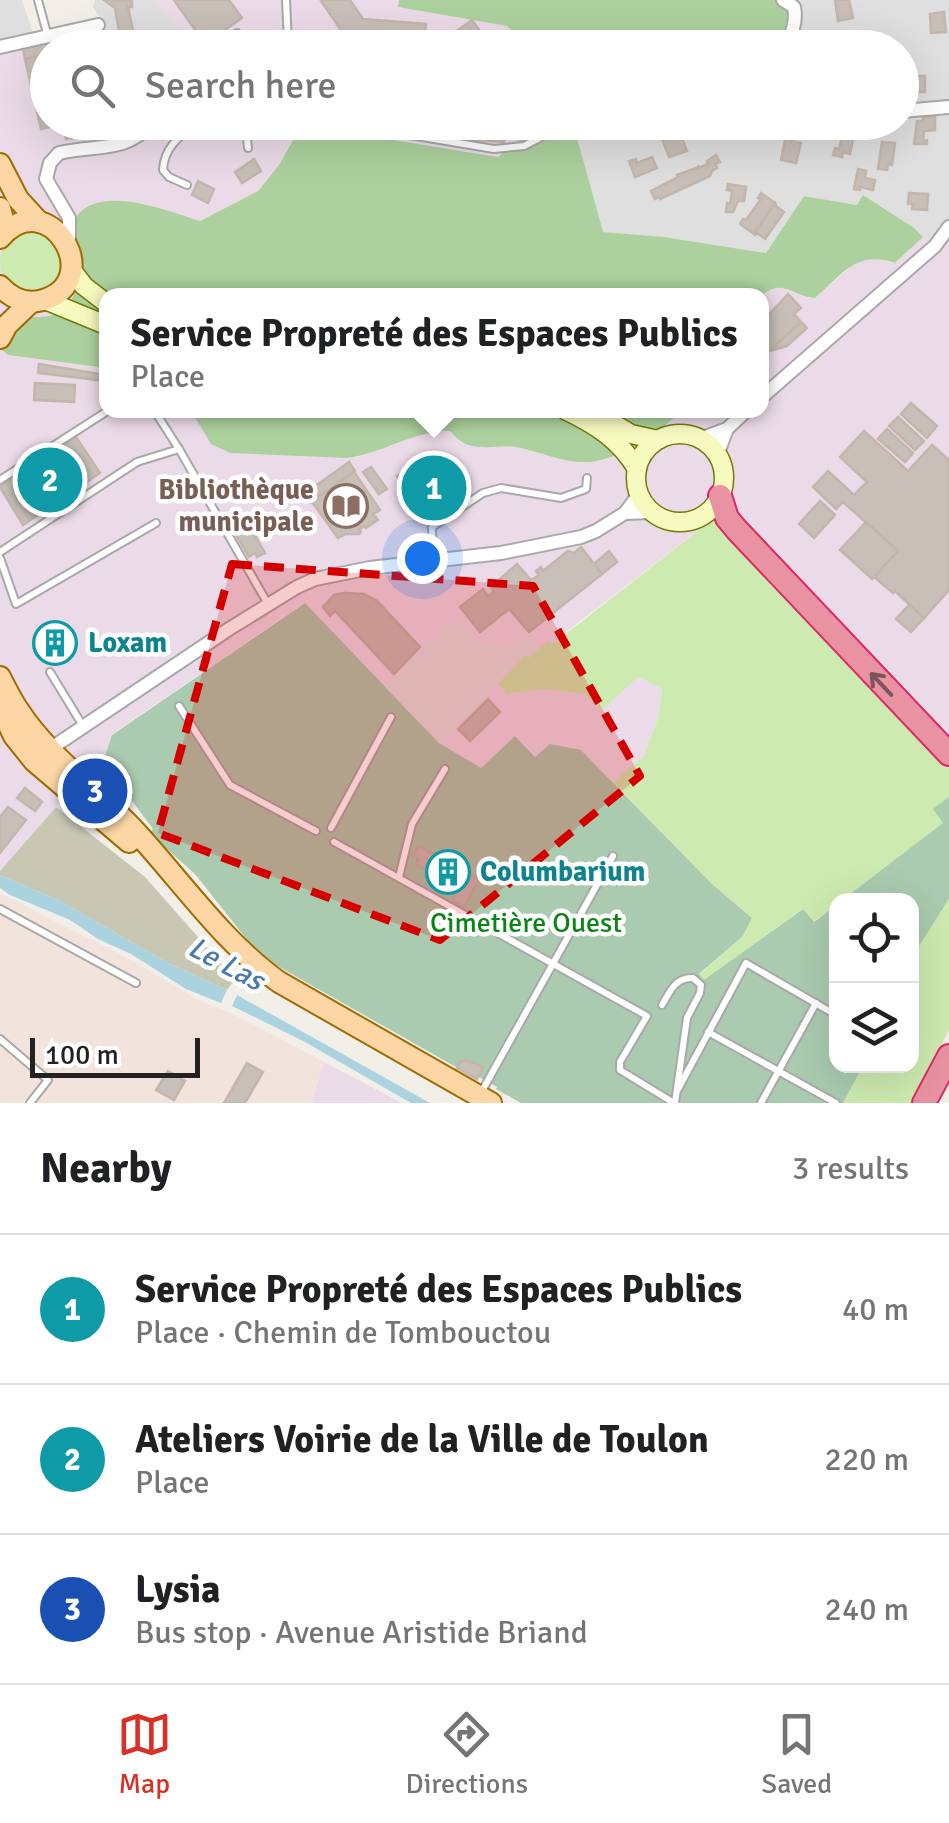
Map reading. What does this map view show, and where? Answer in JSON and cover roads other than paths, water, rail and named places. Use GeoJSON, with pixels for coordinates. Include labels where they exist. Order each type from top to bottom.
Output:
{"type":"FeatureCollection","features":[{"type":"Feature","properties":{"kind":"highway"},"geometry":{"type":"LineString","coordinates":[[720,496],[727,518],[737,530],[949,754]]}},
{"type":"Feature","properties":{"kind":"highway"},"geometry":{"type":"LineString","coordinates":[[924,1103],[949,1056]]}},
{"type":"Feature","properties":{"kind":"main road"},"geometry":{"type":"LineString","coordinates":[[0,164],[18,200],[42,223],[59,232],[68,246],[71,269],[99,298]]}},
{"type":"Feature","properties":{"kind":"main road"},"geometry":{"type":"LineString","coordinates":[[0,208],[3,235],[27,222],[42,223]]}},
{"type":"Feature","properties":{"kind":"main road"},"geometry":{"type":"LineString","coordinates":[[0,338],[7,325],[62,288],[71,269]]}},
{"type":"Feature","properties":{"kind":"main road"},"geometry":{"type":"LineString","coordinates":[[0,286],[12,297],[38,301],[99,323]]}},
{"type":"Feature","properties":{"kind":"main road"},"geometry":{"type":"LineString","coordinates":[[579,418],[608,434],[622,448],[637,469],[639,494],[652,512],[670,520],[690,521],[708,512],[720,496],[724,475],[718,455],[700,438],[679,434],[658,440],[648,448],[637,469]]}},
{"type":"Feature","properties":{"kind":"main road"},"geometry":{"type":"LineString","coordinates":[[605,418],[631,434],[658,440]]}},
{"type":"Feature","properties":{"kind":"main road"},"geometry":{"type":"LineString","coordinates":[[0,678],[13,732]]}},
{"type":"Feature","properties":{"kind":"main road"},"geometry":{"type":"LineString","coordinates":[[0,707],[13,732],[137,833],[258,966],[485,1100]]}},
{"type":"Feature","properties":{"kind":"street"},"geometry":{"type":"LineString","coordinates":[[782,0],[794,6],[792,30]]}},
{"type":"Feature","properties":{"kind":"street"},"geometry":{"type":"LineString","coordinates":[[75,30],[98,25]]}},
{"type":"Feature","properties":{"kind":"street"},"geometry":{"type":"LineString","coordinates":[[0,46],[30,40]]}},
{"type":"Feature","properties":{"kind":"street"},"geometry":{"type":"LineString","coordinates":[[919,110],[949,107]]}},
{"type":"Feature","properties":{"kind":"street"},"geometry":{"type":"LineString","coordinates":[[68,246],[70,223],[46,179],[50,163],[59,152],[118,146],[132,140]]}},
{"type":"Feature","properties":{"kind":"street"},"geometry":{"type":"LineString","coordinates":[[42,223],[53,219],[58,201]]}},
{"type":"Feature","properties":{"kind":"street"},"geometry":{"type":"LineString","coordinates":[[769,391],[935,246],[949,228]]}},
{"type":"Feature","properties":{"kind":"street"},"geometry":{"type":"LineString","coordinates":[[700,438],[727,429],[739,418]]}},
{"type":"Feature","properties":{"kind":"street"},"geometry":{"type":"LineString","coordinates":[[718,455],[727,429]]}},
{"type":"Feature","properties":{"kind":"street"},"geometry":{"type":"LineString","coordinates":[[43,754],[268,605],[315,579],[370,568],[501,553],[581,537],[625,513],[639,494]]}},
{"type":"Feature","properties":{"kind":"street"},"geometry":{"type":"LineString","coordinates":[[625,513],[652,512]]}},
{"type":"Feature","properties":{"kind":"lane"},"geometry":{"type":"LineString","coordinates":[[38,0],[46,30]]}},
{"type":"Feature","properties":{"kind":"lane"},"geometry":{"type":"LineString","coordinates":[[285,30],[286,0]]}},
{"type":"Feature","properties":{"kind":"lane"},"geometry":{"type":"LineString","coordinates":[[175,140],[163,159],[162,170],[188,185]]}},
{"type":"Feature","properties":{"kind":"lane"},"geometry":{"type":"LineString","coordinates":[[247,140],[248,148]]}},
{"type":"Feature","properties":{"kind":"lane"},"geometry":{"type":"LineString","coordinates":[[440,140],[494,149],[524,146],[536,140]]}},
{"type":"Feature","properties":{"kind":"lane"},"geometry":{"type":"LineString","coordinates":[[0,480],[99,417]]}},
{"type":"Feature","properties":{"kind":"lane"},"geometry":{"type":"LineString","coordinates":[[159,418],[268,605]]}},
{"type":"Feature","properties":{"kind":"lane"},"geometry":{"type":"LineString","coordinates":[[156,523],[16,604],[0,555],[137,462],[179,449]]}},
{"type":"Feature","properties":{"kind":"lane"},"geometry":{"type":"LineString","coordinates":[[433,562],[432,528],[483,493],[502,488],[562,498],[586,490],[586,478]]}},
{"type":"Feature","properties":{"kind":"lane"},"geometry":{"type":"LineString","coordinates":[[50,672],[83,727]]}},
{"type":"Feature","properties":{"kind":"lane"},"geometry":{"type":"LineString","coordinates":[[179,706],[230,785],[316,831]]}},
{"type":"Feature","properties":{"kind":"lane"},"geometry":{"type":"LineString","coordinates":[[331,828],[391,717]]}},
{"type":"Feature","properties":{"kind":"lane"},"geometry":{"type":"LineString","coordinates":[[399,878],[412,824],[445,770]]}},
{"type":"Feature","properties":{"kind":"lane"},"geometry":{"type":"LineString","coordinates":[[334,842],[647,1016],[620,1062],[620,1070],[675,1103],[687,1018],[700,985],[693,978],[681,979],[662,1005]]}},
{"type":"Feature","properties":{"kind":"lane"},"geometry":{"type":"LineString","coordinates":[[485,1100],[612,856]]}},
{"type":"Feature","properties":{"kind":"lane"},"geometry":{"type":"LineString","coordinates":[[0,909],[136,983]]}},
{"type":"Feature","properties":{"kind":"lane"},"geometry":{"type":"LineString","coordinates":[[677,1091],[746,963],[829,1011]]}},
{"type":"Feature","properties":{"kind":"lane"},"geometry":{"type":"LineString","coordinates":[[761,1103],[816,1003]]}},
{"type":"Feature","properties":{"kind":"lane"},"geometry":{"type":"LineString","coordinates":[[708,1032],[836,1103]]}},
{"type":"Feature","properties":{"kind":"lane"},"geometry":{"type":"LineString","coordinates":[[0,1039],[48,1080],[30,1103]]}},
{"type":"Feature","properties":{"kind":"water"},"geometry":{"type":"Polygon","coordinates":[[[0,875],[60,901],[168,963],[227,990],[221,1003],[186,989],[70,920],[10,895],[0,888],[0,875]]]}},
{"type":"Feature","properties":{"kind":"water"},"geometry":{"type":"Polygon","coordinates":[[[237,995],[430,1103],[411,1103],[305,1042],[232,1006],[237,995]]]}},
{"type":"Feature","properties":{"kind":"place","name":"Ateliers Voirie de la Ville de Toulon"},"geometry":{"type":"Point","coordinates":[50,480]}},
{"type":"Feature","properties":{"kind":"place","name":"Service Propreté des Espaces Publics"},"geometry":{"type":"Point","coordinates":[434,488]}},
{"type":"Feature","properties":{"kind":"place","name":"Bibliothèque municipale"},"geometry":{"type":"Point","coordinates":[346,506]}},
{"type":"Feature","properties":{"kind":"place","name":"Loxam"},"geometry":{"type":"Point","coordinates":[55,643]}},
{"type":"Feature","properties":{"kind":"place","name":"Lysia"},"geometry":{"type":"Point","coordinates":[95,791]}},
{"type":"Feature","properties":{"kind":"place","name":"Columbarium"},"geometry":{"type":"Point","coordinates":[448,872]}},
{"type":"Feature","properties":{"kind":"park label","name":"Cimetière Ouest"},"geometry":{"type":"Point","coordinates":[526,923]}},
{"type":"Feature","properties":{"kind":"water label","name":"Le Las"},"geometry":{"type":"Point","coordinates":[226,964]}}]}
